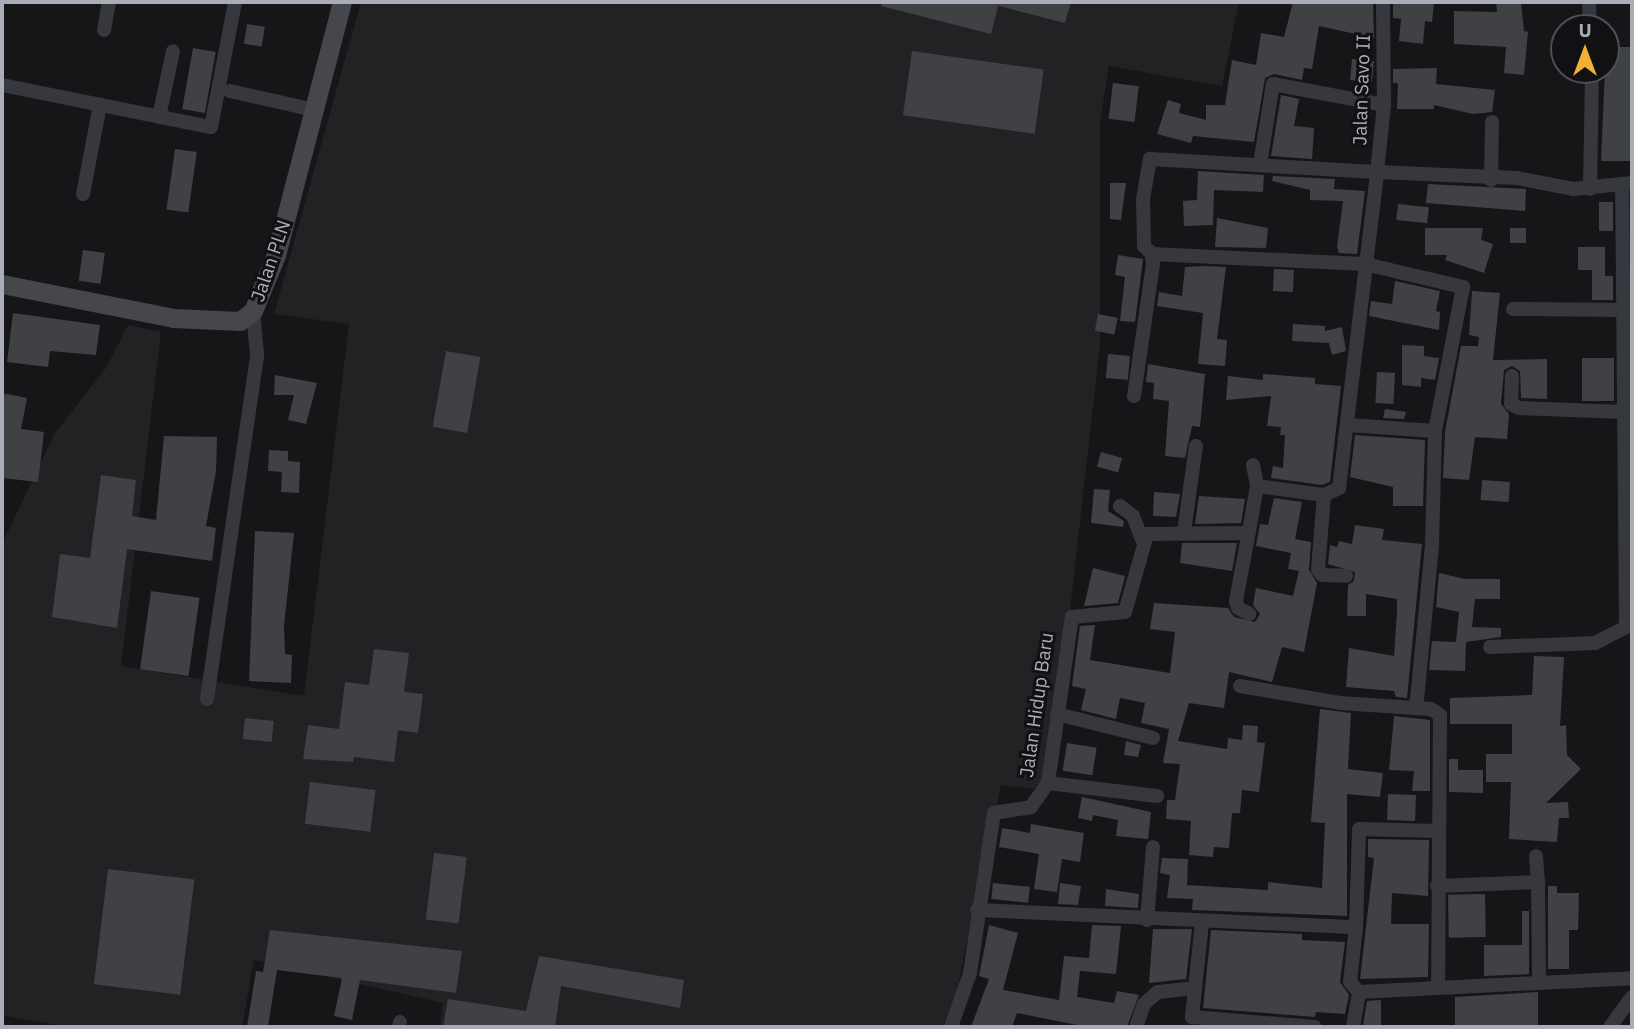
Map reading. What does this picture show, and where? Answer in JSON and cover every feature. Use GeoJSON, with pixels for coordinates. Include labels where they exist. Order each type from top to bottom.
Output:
{"type":"FeatureCollection","features":[{"type":"Feature","properties":{"kind":"street"},"geometry":{"type":"LineString","coordinates":[[104,30],[109,2]]}},
{"type":"Feature","properties":{"kind":"street"},"geometry":{"type":"LineString","coordinates":[[2,85],[211,127],[235,2]]}},
{"type":"Feature","properties":{"kind":"street","name":"Jalan PLN"},"geometry":{"type":"LineString","coordinates":[[2,284],[173,318],[240,321],[253,311],[276,255],[342,2]]}},
{"type":"Feature","properties":{"kind":"street","name":"Jalan Savo II"},"geometry":{"type":"LineString","coordinates":[[1373,172],[1384,105],[1383,2]]}},
{"type":"Feature","properties":{"kind":"street"},"geometry":{"type":"LineString","coordinates":[[159,117],[173,51]]}},
{"type":"Feature","properties":{"kind":"street"},"geometry":{"type":"LineString","coordinates":[[1260,164],[1272,83],[1384,105]]}},
{"type":"Feature","properties":{"kind":"street"},"geometry":{"type":"LineString","coordinates":[[1590,189],[1592,84]]}},
{"type":"Feature","properties":{"kind":"street"},"geometry":{"type":"LineString","coordinates":[[230,91],[314,110]]}},
{"type":"Feature","properties":{"kind":"street"},"geometry":{"type":"LineString","coordinates":[[83,194],[100,105]]}},
{"type":"Feature","properties":{"kind":"street"},"geometry":{"type":"LineString","coordinates":[[1491,180],[1492,122]]}},
{"type":"Feature","properties":{"kind":"street"},"geometry":{"type":"LineString","coordinates":[[1416,708],[1432,546],[1435,431],[1463,287],[1364,264],[1152,254],[1144,246],[1143,199],[1150,159],[1491,180],[1517,178],[1590,189],[1627,184],[1623,310],[1626,627],[1595,643],[1490,647]]}},
{"type":"Feature","properties":{"kind":"street"},"geometry":{"type":"LineString","coordinates":[[1257,486],[1325,495],[1339,488],[1373,172]]}},
{"type":"Feature","properties":{"kind":"street"},"geometry":{"type":"LineString","coordinates":[[1133,396],[1152,254]]}},
{"type":"Feature","properties":{"kind":"street"},"geometry":{"type":"LineString","coordinates":[[1513,309],[1623,310]]}},
{"type":"Feature","properties":{"kind":"street"},"geometry":{"type":"LineString","coordinates":[[207,699],[257,355],[253,311]]}},
{"type":"Feature","properties":{"kind":"street"},"geometry":{"type":"LineString","coordinates":[[1512,376],[1511,404],[1519,408],[1625,411]]}},
{"type":"Feature","properties":{"kind":"street"},"geometry":{"type":"LineString","coordinates":[[1347,425],[1435,431]]}},
{"type":"Feature","properties":{"kind":"street"},"geometry":{"type":"LineString","coordinates":[[1184,532],[1196,446]]}},
{"type":"Feature","properties":{"kind":"street"},"geometry":{"type":"LineString","coordinates":[[1250,614],[1238,608],[1236,601],[1257,486],[1253,465]]}},
{"type":"Feature","properties":{"kind":"street"},"geometry":{"type":"LineString","coordinates":[[1325,495],[1318,570],[1322,575],[1346,576]]}},
{"type":"Feature","properties":{"kind":"street"},"geometry":{"type":"LineString","coordinates":[[1120,506],[1133,516],[1142,539],[1153,532],[1250,531]]}},
{"type":"Feature","properties":{"kind":"street","name":"Jalan Hidup Baru"},"geometry":{"type":"LineString","coordinates":[[951,1027],[970,972],[977,911],[996,810],[1031,807],[1048,783],[1068,622],[1076,614],[1112,616],[1125,612],[1142,539]]}},
{"type":"Feature","properties":{"kind":"street"},"geometry":{"type":"LineString","coordinates":[[1240,686],[1340,703],[1436,711],[1442,722],[1437,886],[1438,987]]}},
{"type":"Feature","properties":{"kind":"street"},"geometry":{"type":"LineString","coordinates":[[1057,714],[1153,738]]}},
{"type":"Feature","properties":{"kind":"street"},"geometry":{"type":"LineString","coordinates":[[1048,783],[1157,796]]}},
{"type":"Feature","properties":{"kind":"street"},"geometry":{"type":"LineString","coordinates":[[1359,992],[1350,982],[1356,927],[1359,829],[1439,831]]}},
{"type":"Feature","properties":{"kind":"street"},"geometry":{"type":"LineString","coordinates":[[1147,920],[1153,847]]}},
{"type":"Feature","properties":{"kind":"street"},"geometry":{"type":"LineString","coordinates":[[1536,856],[1539,983]]}},
{"type":"Feature","properties":{"kind":"street"},"geometry":{"type":"LineString","coordinates":[[1437,886],[1538,882]]}},
{"type":"Feature","properties":{"kind":"street"},"geometry":{"type":"LineString","coordinates":[[977,911],[1202,923],[1356,927]]}},
{"type":"Feature","properties":{"kind":"street"},"geometry":{"type":"LineString","coordinates":[[1202,923],[1190,1014],[1195,1018],[1315,1027]]}},
{"type":"Feature","properties":{"kind":"street"},"geometry":{"type":"LineString","coordinates":[[1359,992],[1632,978]]}},
{"type":"Feature","properties":{"kind":"street"},"geometry":{"type":"LineString","coordinates":[[1136,1027],[1144,1004],[1158,992],[1195,988]]}},
{"type":"Feature","properties":{"kind":"street"},"geometry":{"type":"LineString","coordinates":[[1353,1027],[1359,992]]}},
{"type":"Feature","properties":{"kind":"street"},"geometry":{"type":"LineString","coordinates":[[1610,1027],[1632,998]]}},
{"type":"Feature","properties":{"kind":"shaded area"},"geometry":{"type":"Polygon","coordinates":[[[361,2],[1239,2],[1222,86],[1109,66],[1100,122],[1100,345],[1052,769],[1034,789],[1001,785],[949,1027],[440,1027],[443,1003],[254,960],[242,1027],[68,1027],[2,1015],[2,544],[55,433],[106,368],[128,325],[161,332],[121,666],[304,696],[349,324],[274,314],[361,2]]]}},
{"type":"Feature","properties":{"kind":"building"},"geometry":{"type":"Polygon","coordinates":[[[882,2],[999,2],[991,34],[881,6],[882,2]]]}},
{"type":"Feature","properties":{"kind":"building"},"geometry":{"type":"Polygon","coordinates":[[[999,2],[1071,2],[1065,23],[999,6],[999,2]]]}},
{"type":"Feature","properties":{"kind":"building"},"geometry":{"type":"Polygon","coordinates":[[[1293,2],[1373,2],[1374,38],[1319,26],[1312,69],[1304,68],[1302,80],[1274,74],[1265,78],[1254,142],[1193,136],[1191,143],[1157,134],[1168,100],[1181,104],[1179,113],[1206,120],[1206,105],[1225,105],[1232,60],[1256,65],[1261,33],[1284,37],[1293,2]]]}},
{"type":"Feature","properties":{"kind":"building"},"geometry":{"type":"Polygon","coordinates":[[[1393,2],[1434,2],[1432,22],[1425,21],[1423,44],[1399,41],[1401,19],[1393,18],[1393,2]]]}},
{"type":"Feature","properties":{"kind":"building"},"geometry":{"type":"Polygon","coordinates":[[[1496,2],[1521,2],[1524,31],[1528,32],[1524,75],[1504,73],[1506,47],[1454,44],[1454,11],[1497,12],[1496,2]]]}},
{"type":"Feature","properties":{"kind":"building"},"geometry":{"type":"Polygon","coordinates":[[[247,24],[265,27],[262,47],[244,44],[247,24]]]}},
{"type":"Feature","properties":{"kind":"building"},"geometry":{"type":"Polygon","coordinates":[[[1620,47],[1632,47],[1632,161],[1601,161],[1604,84],[1620,84],[1620,47]]]}},
{"type":"Feature","properties":{"kind":"building"},"geometry":{"type":"Polygon","coordinates":[[[193,48],[216,52],[205,113],[182,109],[193,48]]]}},
{"type":"Feature","properties":{"kind":"building"},"geometry":{"type":"Polygon","coordinates":[[[912,51],[1044,70],[1035,134],[903,115],[912,51]]]}},
{"type":"Feature","properties":{"kind":"building"},"geometry":{"type":"Polygon","coordinates":[[[1352,59],[1374,61],[1372,82],[1350,80],[1352,59]]]}},
{"type":"Feature","properties":{"kind":"building"},"geometry":{"type":"Polygon","coordinates":[[[1437,68],[1436,84],[1495,90],[1492,112],[1473,114],[1434,105],[1434,109],[1397,109],[1398,83],[1393,83],[1393,69],[1437,68]]]}},
{"type":"Feature","properties":{"kind":"building"},"geometry":{"type":"Polygon","coordinates":[[[1113,83],[1139,86],[1134,122],[1109,119],[1113,83]]]}},
{"type":"Feature","properties":{"kind":"building"},"geometry":{"type":"Polygon","coordinates":[[[1281,95],[1299,99],[1294,126],[1314,128],[1312,159],[1271,156],[1281,95]]]}},
{"type":"Feature","properties":{"kind":"building"},"geometry":{"type":"Polygon","coordinates":[[[175,149],[197,152],[188,212],[167,209],[175,149]]]}},
{"type":"Feature","properties":{"kind":"building"},"geometry":{"type":"Polygon","coordinates":[[[1198,171],[1264,175],[1263,192],[1214,190],[1213,225],[1184,226],[1183,201],[1197,200],[1198,171]]]}},
{"type":"Feature","properties":{"kind":"building"},"geometry":{"type":"Polygon","coordinates":[[[1273,176],[1335,179],[1334,189],[1365,191],[1357,254],[1339,253],[1337,246],[1343,201],[1310,200],[1310,190],[1272,181],[1273,176]]]}},
{"type":"Feature","properties":{"kind":"building"},"geometry":{"type":"Polygon","coordinates":[[[1110,183],[1126,183],[1121,220],[1110,219],[1110,183]]]}},
{"type":"Feature","properties":{"kind":"building"},"geometry":{"type":"Polygon","coordinates":[[[1428,184],[1526,189],[1525,211],[1426,203],[1428,184]]]}},
{"type":"Feature","properties":{"kind":"building"},"geometry":{"type":"Polygon","coordinates":[[[1599,202],[1613,202],[1613,231],[1599,231],[1599,202]]]}},
{"type":"Feature","properties":{"kind":"building"},"geometry":{"type":"Polygon","coordinates":[[[1398,204],[1429,207],[1427,223],[1396,220],[1398,204]]]}},
{"type":"Feature","properties":{"kind":"building"},"geometry":{"type":"Polygon","coordinates":[[[1217,218],[1268,228],[1266,248],[1215,247],[1217,218]]]}},
{"type":"Feature","properties":{"kind":"building"},"geometry":{"type":"Polygon","coordinates":[[[1425,228],[1483,228],[1481,240],[1493,244],[1484,273],[1445,260],[1447,255],[1425,255],[1425,228]]]}},
{"type":"Feature","properties":{"kind":"building"},"geometry":{"type":"Polygon","coordinates":[[[1510,228],[1526,228],[1526,243],[1510,243],[1510,228]]]}},
{"type":"Feature","properties":{"kind":"building"},"geometry":{"type":"Polygon","coordinates":[[[1578,247],[1605,247],[1605,276],[1613,276],[1613,300],[1592,300],[1592,270],[1578,270],[1578,247]]]}},
{"type":"Feature","properties":{"kind":"building"},"geometry":{"type":"Polygon","coordinates":[[[83,250],[105,253],[100,284],[79,281],[83,250]]]}},
{"type":"Feature","properties":{"kind":"building"},"geometry":{"type":"Polygon","coordinates":[[[1118,255],[1143,259],[1135,322],[1120,321],[1125,277],[1115,275],[1118,255]]]}},
{"type":"Feature","properties":{"kind":"building"},"geometry":{"type":"Polygon","coordinates":[[[1185,267],[1226,267],[1217,339],[1227,340],[1225,366],[1198,364],[1203,313],[1157,306],[1159,292],[1182,296],[1185,267]]]}},
{"type":"Feature","properties":{"kind":"building"},"geometry":{"type":"Polygon","coordinates":[[[1274,269],[1294,270],[1293,292],[1273,291],[1274,269]]]}},
{"type":"Feature","properties":{"kind":"building"},"geometry":{"type":"Polygon","coordinates":[[[1395,281],[1440,291],[1436,311],[1440,312],[1439,330],[1369,316],[1371,301],[1392,304],[1395,281]]]}},
{"type":"Feature","properties":{"kind":"building"},"geometry":{"type":"Polygon","coordinates":[[[1472,291],[1500,293],[1493,360],[1547,359],[1547,399],[1521,398],[1520,371],[1512,366],[1504,370],[1501,404],[1509,414],[1507,439],[1475,437],[1469,480],[1443,478],[1445,432],[1461,346],[1478,346],[1479,337],[1469,335],[1472,291]]]}},
{"type":"Feature","properties":{"kind":"building"},"geometry":{"type":"Polygon","coordinates":[[[13,313],[100,325],[96,355],[50,351],[48,367],[7,362],[13,313]]]}},
{"type":"Feature","properties":{"kind":"building"},"geometry":{"type":"Polygon","coordinates":[[[1098,314],[1118,318],[1114,335],[1095,331],[1098,314]]]}},
{"type":"Feature","properties":{"kind":"building"},"geometry":{"type":"Polygon","coordinates":[[[1293,324],[1325,326],[1325,331],[1342,327],[1346,351],[1332,355],[1329,343],[1292,341],[1293,324]]]}},
{"type":"Feature","properties":{"kind":"building"},"geometry":{"type":"Polygon","coordinates":[[[1402,345],[1424,346],[1424,356],[1439,358],[1435,380],[1421,378],[1421,387],[1402,385],[1402,345]]]}},
{"type":"Feature","properties":{"kind":"building"},"geometry":{"type":"Polygon","coordinates":[[[446,351],[480,357],[467,433],[433,427],[446,351]]]}},
{"type":"Feature","properties":{"kind":"building"},"geometry":{"type":"Polygon","coordinates":[[[1108,354],[1130,356],[1128,380],[1106,378],[1108,354]]]}},
{"type":"Feature","properties":{"kind":"building"},"geometry":{"type":"Polygon","coordinates":[[[1582,358],[1614,358],[1614,401],[1582,401],[1582,358]]]}},
{"type":"Feature","properties":{"kind":"building"},"geometry":{"type":"Polygon","coordinates":[[[1148,364],[1205,374],[1200,427],[1192,426],[1185,458],[1165,456],[1169,401],[1153,399],[1154,383],[1146,382],[1148,364]]]}},
{"type":"Feature","properties":{"kind":"building"},"geometry":{"type":"Polygon","coordinates":[[[1377,372],[1395,373],[1393,404],[1375,403],[1377,372]]]}},
{"type":"Feature","properties":{"kind":"building"},"geometry":{"type":"Polygon","coordinates":[[[1263,374],[1315,378],[1315,384],[1341,386],[1330,482],[1322,485],[1271,478],[1273,466],[1283,468],[1285,435],[1280,435],[1281,427],[1267,426],[1271,396],[1226,400],[1228,376],[1263,380],[1263,374]]]}},
{"type":"Feature","properties":{"kind":"building"},"geometry":{"type":"Polygon","coordinates":[[[275,375],[317,383],[306,424],[288,420],[294,395],[274,395],[275,375]]]}},
{"type":"Feature","properties":{"kind":"building"},"geometry":{"type":"Polygon","coordinates":[[[2,393],[27,398],[21,429],[44,432],[38,482],[2,478],[2,393]]]}},
{"type":"Feature","properties":{"kind":"building"},"geometry":{"type":"Polygon","coordinates":[[[1385,409],[1406,412],[1404,419],[1383,418],[1385,409]]]}},
{"type":"Feature","properties":{"kind":"building"},"geometry":{"type":"Polygon","coordinates":[[[1355,435],[1425,440],[1423,506],[1393,506],[1393,487],[1350,477],[1355,435]]]}},
{"type":"Feature","properties":{"kind":"building"},"geometry":{"type":"Polygon","coordinates":[[[164,436],[217,437],[216,471],[206,526],[216,528],[212,561],[127,549],[117,628],[52,617],[60,554],[90,558],[101,475],[136,480],[132,516],[156,520],[164,436]]]}},
{"type":"Feature","properties":{"kind":"building"},"geometry":{"type":"Polygon","coordinates":[[[269,450],[288,451],[288,461],[300,462],[299,493],[281,492],[282,472],[268,471],[269,450]]]}},
{"type":"Feature","properties":{"kind":"building"},"geometry":{"type":"Polygon","coordinates":[[[1101,452],[1122,458],[1118,472],[1097,466],[1101,452]]]}},
{"type":"Feature","properties":{"kind":"building"},"geometry":{"type":"Polygon","coordinates":[[[1482,480],[1510,482],[1509,502],[1481,500],[1482,480]]]}},
{"type":"Feature","properties":{"kind":"building"},"geometry":{"type":"Polygon","coordinates":[[[1094,489],[1110,490],[1108,511],[1124,521],[1123,527],[1091,523],[1094,489]]]}},
{"type":"Feature","properties":{"kind":"building"},"geometry":{"type":"Polygon","coordinates":[[[1154,492],[1180,494],[1176,517],[1153,516],[1154,492]]]}},
{"type":"Feature","properties":{"kind":"building"},"geometry":{"type":"Polygon","coordinates":[[[1199,496],[1245,499],[1241,523],[1195,524],[1199,496]]]}},
{"type":"Feature","properties":{"kind":"building"},"geometry":{"type":"Polygon","coordinates":[[[1274,498],[1302,502],[1295,539],[1311,542],[1309,570],[1317,583],[1304,652],[1282,647],[1272,682],[1229,672],[1224,708],[1189,703],[1178,741],[1227,749],[1228,738],[1242,740],[1243,725],[1258,726],[1257,742],[1265,743],[1259,792],[1242,790],[1240,813],[1232,813],[1229,848],[1214,847],[1213,857],[1189,855],[1191,821],[1166,819],[1167,800],[1175,800],[1180,764],[1163,763],[1169,729],[1141,723],[1145,703],[1120,698],[1116,719],[1081,710],[1086,689],[1072,686],[1080,626],[1095,625],[1090,660],[1170,673],[1175,632],[1150,629],[1154,603],[1228,608],[1234,617],[1255,622],[1260,614],[1253,605],[1256,588],[1293,596],[1299,571],[1288,569],[1291,553],[1256,546],[1260,524],[1268,525],[1274,498]]]}},
{"type":"Feature","properties":{"kind":"building"},"geometry":{"type":"Polygon","coordinates":[[[1355,525],[1384,529],[1382,540],[1422,544],[1407,698],[1396,697],[1394,691],[1346,687],[1349,648],[1394,656],[1397,611],[1397,599],[1366,594],[1366,616],[1347,616],[1348,585],[1354,581],[1355,572],[1328,564],[1330,545],[1337,547],[1339,541],[1352,544],[1355,525]]]}},
{"type":"Feature","properties":{"kind":"building"},"geometry":{"type":"Polygon","coordinates":[[[255,531],[294,533],[284,626],[285,654],[292,655],[291,683],[249,681],[255,531]]]}},
{"type":"Feature","properties":{"kind":"building"},"geometry":{"type":"Polygon","coordinates":[[[1182,543],[1237,543],[1232,571],[1180,563],[1182,543]]]}},
{"type":"Feature","properties":{"kind":"building"},"geometry":{"type":"Polygon","coordinates":[[[1093,568],[1125,576],[1118,603],[1084,606],[1093,568]]]}},
{"type":"Feature","properties":{"kind":"building"},"geometry":{"type":"Polygon","coordinates":[[[1439,573],[1465,579],[1500,579],[1500,599],[1475,599],[1472,627],[1501,628],[1501,637],[1466,642],[1465,671],[1429,670],[1432,641],[1456,642],[1459,612],[1436,607],[1439,573]]]}},
{"type":"Feature","properties":{"kind":"building"},"geometry":{"type":"Polygon","coordinates":[[[151,591],[200,598],[189,676],[140,669],[151,591]]]}},
{"type":"Feature","properties":{"kind":"building"},"geometry":{"type":"Polygon","coordinates":[[[374,649],[409,653],[404,692],[423,694],[418,733],[398,730],[394,762],[354,757],[353,762],[303,759],[308,725],[339,729],[345,682],[369,685],[374,649]]]}},
{"type":"Feature","properties":{"kind":"building"},"geometry":{"type":"Polygon","coordinates":[[[1534,656],[1564,657],[1560,726],[1566,725],[1567,755],[1581,769],[1546,803],[1568,802],[1569,818],[1559,818],[1557,842],[1509,839],[1511,782],[1486,782],[1486,754],[1512,754],[1512,724],[1450,724],[1450,698],[1532,695],[1534,656]]]}},
{"type":"Feature","properties":{"kind":"building"},"geometry":{"type":"Polygon","coordinates":[[[1320,709],[1351,713],[1348,769],[1383,773],[1380,797],[1347,794],[1347,916],[1192,910],[1193,899],[1167,898],[1170,875],[1160,873],[1162,858],[1188,859],[1187,885],[1268,890],[1268,882],[1322,888],[1325,823],[1311,822],[1320,709]]]}},
{"type":"Feature","properties":{"kind":"building"},"geometry":{"type":"Polygon","coordinates":[[[1394,716],[1430,720],[1430,791],[1412,791],[1414,771],[1389,770],[1394,716]]]}},
{"type":"Feature","properties":{"kind":"building"},"geometry":{"type":"Polygon","coordinates":[[[245,718],[274,721],[272,742],[243,739],[245,718]]]}},
{"type":"Feature","properties":{"kind":"building"},"geometry":{"type":"Polygon","coordinates":[[[1126,741],[1141,745],[1138,757],[1124,755],[1126,741]]]}},
{"type":"Feature","properties":{"kind":"building"},"geometry":{"type":"Polygon","coordinates":[[[1067,743],[1097,748],[1092,775],[1063,771],[1067,743]]]}},
{"type":"Feature","properties":{"kind":"building"},"geometry":{"type":"Polygon","coordinates":[[[1449,759],[1458,759],[1458,770],[1483,770],[1483,793],[1449,792],[1449,759]]]}},
{"type":"Feature","properties":{"kind":"building"},"geometry":{"type":"Polygon","coordinates":[[[310,782],[376,790],[370,832],[305,824],[310,782]]]}},
{"type":"Feature","properties":{"kind":"building"},"geometry":{"type":"Polygon","coordinates":[[[1388,794],[1416,795],[1415,821],[1387,820],[1388,794]]]}},
{"type":"Feature","properties":{"kind":"building"},"geometry":{"type":"Polygon","coordinates":[[[1082,797],[1151,812],[1148,839],[1116,836],[1118,820],[1093,815],[1092,821],[1078,818],[1082,797]]]}},
{"type":"Feature","properties":{"kind":"building"},"geometry":{"type":"Polygon","coordinates":[[[1031,824],[1084,833],[1080,862],[1062,859],[1057,892],[1034,889],[1039,854],[999,847],[1002,828],[1030,833],[1031,824]]]}},
{"type":"Feature","properties":{"kind":"building"},"geometry":{"type":"Polygon","coordinates":[[[1368,839],[1429,840],[1428,896],[1392,893],[1391,924],[1429,924],[1428,977],[1360,979],[1374,858],[1368,857],[1368,839]]]}},
{"type":"Feature","properties":{"kind":"building"},"geometry":{"type":"Polygon","coordinates":[[[434,853],[467,857],[459,924],[426,920],[434,853]]]}},
{"type":"Feature","properties":{"kind":"building"},"geometry":{"type":"Polygon","coordinates":[[[108,869],[194,880],[180,995],[94,984],[108,869]]]}},
{"type":"Feature","properties":{"kind":"building"},"geometry":{"type":"Polygon","coordinates":[[[993,883],[1030,887],[1028,903],[991,899],[993,883]]]}},
{"type":"Feature","properties":{"kind":"building"},"geometry":{"type":"Polygon","coordinates":[[[1060,883],[1081,886],[1078,905],[1058,904],[1060,883]]]}},
{"type":"Feature","properties":{"kind":"building"},"geometry":{"type":"Polygon","coordinates":[[[1548,886],[1557,886],[1557,893],[1579,893],[1578,930],[1569,930],[1569,969],[1548,969],[1548,886]]]}},
{"type":"Feature","properties":{"kind":"building"},"geometry":{"type":"Polygon","coordinates":[[[1106,889],[1139,894],[1138,908],[1105,906],[1106,889]]]}},
{"type":"Feature","properties":{"kind":"building"},"geometry":{"type":"Polygon","coordinates":[[[1485,894],[1486,937],[1449,938],[1448,895],[1485,894]]]}},
{"type":"Feature","properties":{"kind":"building"},"geometry":{"type":"Polygon","coordinates":[[[1522,911],[1529,911],[1529,974],[1484,976],[1484,945],[1522,945],[1522,911]]]}},
{"type":"Feature","properties":{"kind":"building"},"geometry":{"type":"Polygon","coordinates":[[[989,925],[1018,933],[1003,990],[1059,1000],[1064,956],[1089,958],[1092,925],[1121,926],[1116,974],[1080,971],[1077,997],[1114,1003],[1117,991],[1139,995],[1127,1027],[1087,1027],[1017,1013],[1012,1027],[971,1027],[989,979],[979,976],[989,925]]]}},
{"type":"Feature","properties":{"kind":"building"},"geometry":{"type":"Polygon","coordinates":[[[1153,929],[1192,929],[1186,979],[1149,983],[1153,929]]]}},
{"type":"Feature","properties":{"kind":"building"},"geometry":{"type":"Polygon","coordinates":[[[270,930],[462,951],[456,993],[360,980],[352,1020],[334,1016],[342,978],[277,970],[268,1027],[247,1027],[256,971],[263,972],[270,930]]]}},
{"type":"Feature","properties":{"kind":"building"},"geometry":{"type":"Polygon","coordinates":[[[1211,930],[1302,934],[1302,940],[1345,942],[1340,982],[1349,995],[1345,1014],[1316,1012],[1315,1017],[1203,1008],[1211,930]]]}},
{"type":"Feature","properties":{"kind":"building"},"geometry":{"type":"Polygon","coordinates":[[[539,956],[684,980],[680,1008],[561,986],[555,1027],[443,1027],[448,999],[526,1011],[539,956]]]}},
{"type":"Feature","properties":{"kind":"building"},"geometry":{"type":"Polygon","coordinates":[[[1538,992],[1538,1027],[1455,1027],[1455,997],[1538,992]]]}},
{"type":"Feature","properties":{"kind":"building"},"geometry":{"type":"Polygon","coordinates":[[[1381,1000],[1381,1025],[1363,1025],[1367,1001],[1381,1000]]]}}]}
